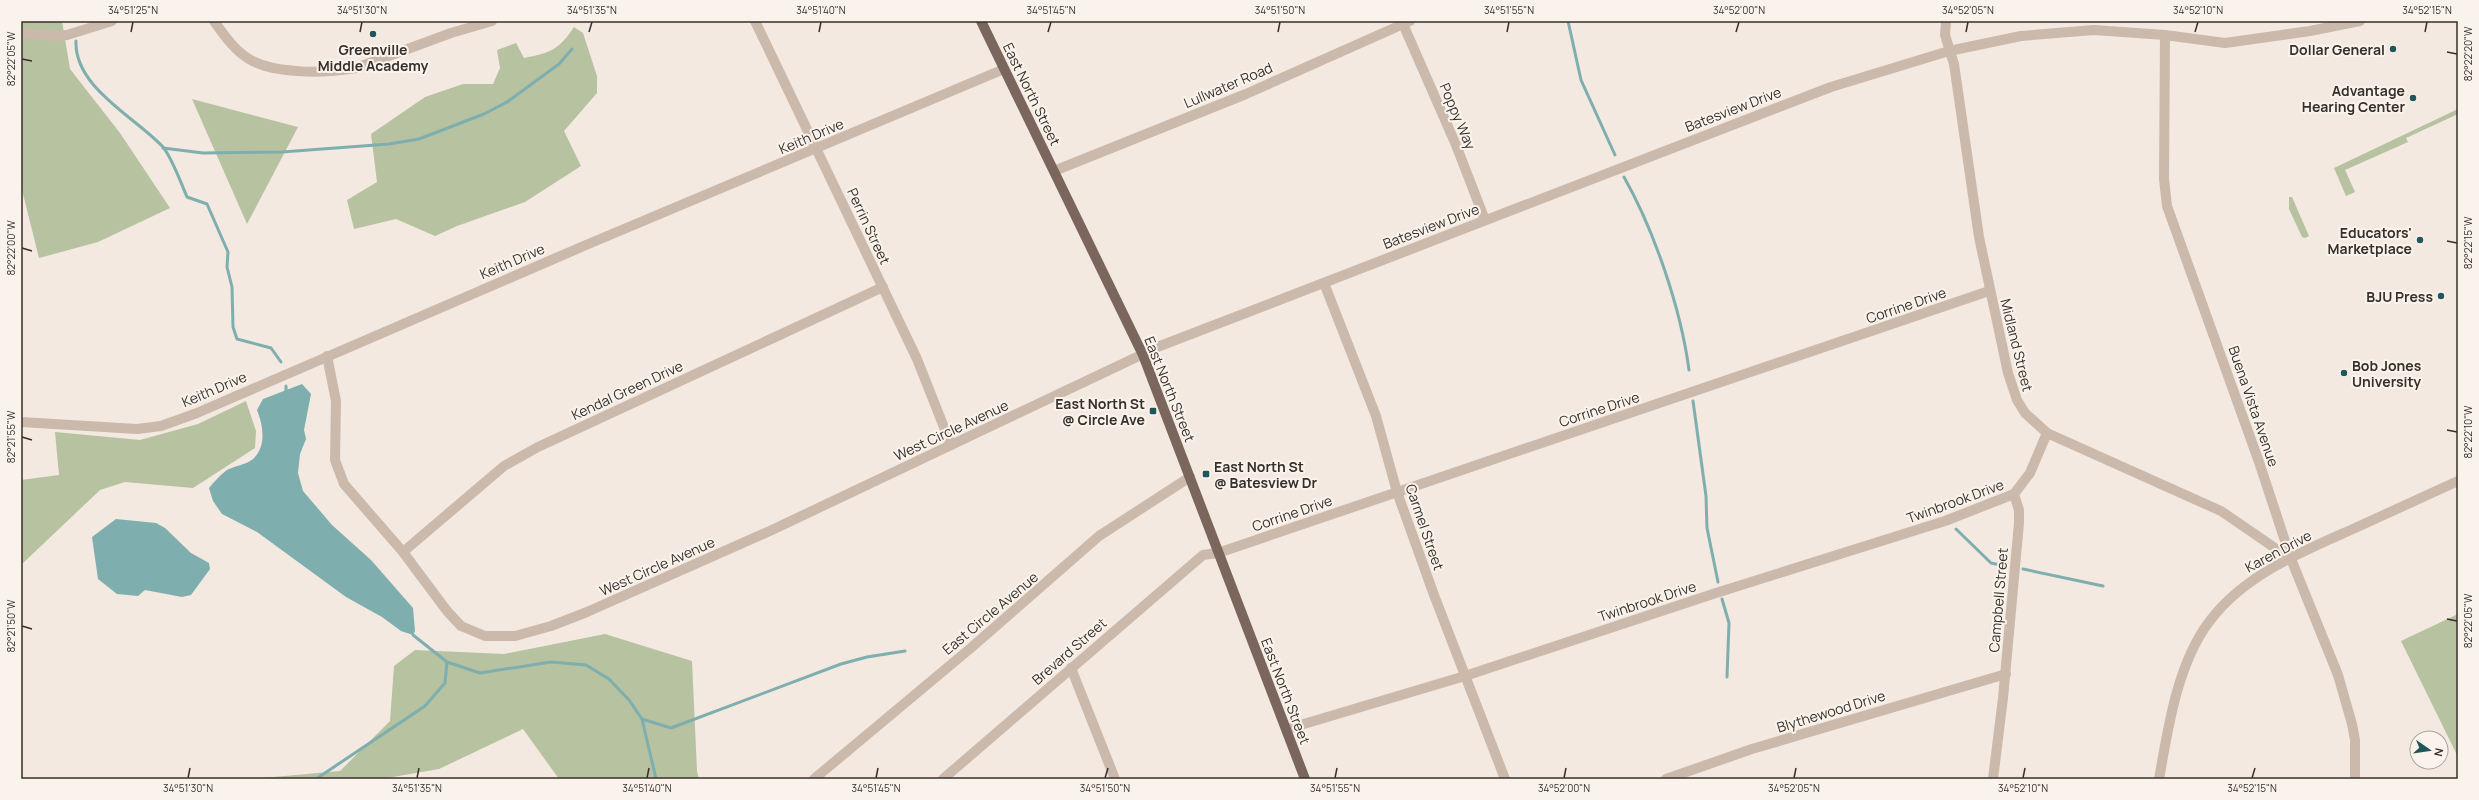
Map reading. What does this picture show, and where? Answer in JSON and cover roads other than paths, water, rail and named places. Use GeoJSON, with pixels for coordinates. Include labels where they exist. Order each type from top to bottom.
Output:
{"type":"FeatureCollection","features":[{"type":"Feature","properties":{"kind":"main road","name":"East North Street"},"geometry":{"type":"LineString","coordinates":[[981,21],[1143,355],[1305,779]]}},
{"type":"Feature","properties":{"kind":"street"},"geometry":{"type":"LineString","coordinates":[[21,33],[56,36],[67,35],[112,21]]}},
{"type":"Feature","properties":{"kind":"street"},"geometry":{"type":"LineString","coordinates":[[214,21],[232,45],[250,60],[263,65],[305,72],[340,71],[356,68],[451,33],[492,21]]}},
{"type":"Feature","properties":{"kind":"street","name":"Perrin Street"},"geometry":{"type":"LineString","coordinates":[[755,21],[917,360],[951,445]]}},
{"type":"Feature","properties":{"kind":"street","name":"Midland Street"},"geometry":{"type":"LineString","coordinates":[[1946,21],[1948,51],[1954,64],[1989,291],[2012,388],[2024,413],[2047,433],[2221,511],[2291,559]]}},
{"type":"Feature","properties":{"kind":"street","name":"Batesview Drive"},"geometry":{"type":"LineString","coordinates":[[1143,355],[1160,346],[1831,87],[1948,51],[2021,36],[2052,32],[2094,30],[2165,36],[2225,44],[2310,32],[2360,21]]}},
{"type":"Feature","properties":{"kind":"street","name":"Lullwater Road"},"geometry":{"type":"LineString","coordinates":[[1054,171],[1246,94],[1407,23]]}},
{"type":"Feature","properties":{"kind":"street","name":"Poppy Way"},"geometry":{"type":"LineString","coordinates":[[1407,23],[1485,220]]}},
{"type":"Feature","properties":{"kind":"street","name":"Buena Vista Avenue"},"geometry":{"type":"LineString","coordinates":[[2165,36],[2164,179],[2167,206],[2246,425],[2291,559],[2338,675],[2355,740],[2355,779]]}},
{"type":"Feature","properties":{"kind":"street","name":"Keith Drive"},"geometry":{"type":"LineString","coordinates":[[21,422],[120,429],[161,426],[197,413],[327,356],[1004,69]]}},
{"type":"Feature","properties":{"kind":"street","name":"Carmel Street"},"geometry":{"type":"LineString","coordinates":[[1324,283],[1376,416],[1397,492],[1505,779]]}},
{"type":"Feature","properties":{"kind":"street","name":"Kendal Green Drive"},"geometry":{"type":"LineString","coordinates":[[404,552],[504,466],[524,455],[883,287]]}},
{"type":"Feature","properties":{"kind":"street","name":"Corrine Drive"},"geometry":{"type":"LineString","coordinates":[[1218,553],[1989,291]]}},
{"type":"Feature","properties":{"kind":"street","name":"West Circle Avenue"},"geometry":{"type":"LineString","coordinates":[[327,356],[336,401],[335,460],[338,472],[344,484],[404,552],[447,611],[461,626],[485,636],[515,636],[551,626],[587,612],[772,530],[1143,355]]}},
{"type":"Feature","properties":{"kind":"street"},"geometry":{"type":"LineString","coordinates":[[2014,494],[2030,474],[2047,433]]}},
{"type":"Feature","properties":{"kind":"street","name":"East Circle Avenue"},"geometry":{"type":"LineString","coordinates":[[814,779],[978,642],[1099,536],[1190,478]]}},
{"type":"Feature","properties":{"kind":"street","name":"Karen Drive"},"geometry":{"type":"LineString","coordinates":[[2159,779],[2179,687],[2203,629],[2248,583],[2291,559],[2458,481]]}},
{"type":"Feature","properties":{"kind":"street","name":"Campbell Street"},"geometry":{"type":"LineString","coordinates":[[1993,779],[2006,674],[2019,523],[2019,510],[2014,494]]}},
{"type":"Feature","properties":{"kind":"street","name":"Twinbrook Drive"},"geometry":{"type":"LineString","coordinates":[[1287,729],[1465,676],[1723,591],[1945,521],[2014,494]]}},
{"type":"Feature","properties":{"kind":"street","name":"Brevard Street"},"geometry":{"type":"LineString","coordinates":[[943,779],[1199,558],[1208,553],[1218,553]]}},
{"type":"Feature","properties":{"kind":"street"},"geometry":{"type":"LineString","coordinates":[[1071,668],[1115,779]]}},
{"type":"Feature","properties":{"kind":"street","name":"Blythewood Drive"},"geometry":{"type":"LineString","coordinates":[[1666,779],[1752,749],[2006,674]]}},
{"type":"Feature","properties":{"kind":"water"},"geometry":{"type":"Polygon","coordinates":[[[302,384],[311,394],[304,430],[306,439],[300,454],[298,473],[303,491],[332,525],[371,560],[413,608],[415,631],[413,635],[401,631],[382,617],[346,597],[257,532],[222,514],[213,501],[209,488],[215,481],[227,470],[247,463],[253,459],[260,448],[262,442],[262,429],[257,410],[263,399],[302,384]]]}},
{"type":"Feature","properties":{"kind":"water"},"geometry":{"type":"Polygon","coordinates":[[[116,519],[156,523],[165,528],[191,553],[209,563],[210,569],[191,595],[182,597],[145,590],[138,596],[117,594],[98,579],[92,537],[116,519]]]}},
{"type":"Feature","properties":{"kind":"waterway"},"geometry":{"type":"LineString","coordinates":[[1568,21],[1581,80],[1615,155]]}},
{"type":"Feature","properties":{"kind":"waterway"},"geometry":{"type":"LineString","coordinates":[[76,41],[78,58],[85,73],[95,87],[163,147],[173,164],[187,197],[207,204],[228,252],[227,267],[232,287],[233,327],[237,339],[271,348],[281,362]]}},
{"type":"Feature","properties":{"kind":"waterway"},"geometry":{"type":"LineString","coordinates":[[163,148],[203,153],[282,152],[389,144],[419,139],[484,114],[507,102],[559,64],[572,49]]}},
{"type":"Feature","properties":{"kind":"waterway"},"geometry":{"type":"LineString","coordinates":[[1624,177],[1646,221],[1665,270],[1680,322],[1689,370]]}},
{"type":"Feature","properties":{"kind":"waterway"},"geometry":{"type":"LineString","coordinates":[[286,386],[286,391]]}},
{"type":"Feature","properties":{"kind":"waterway"},"geometry":{"type":"LineString","coordinates":[[1693,401],[1706,496],[1707,528],[1718,582]]}},
{"type":"Feature","properties":{"kind":"waterway"},"geometry":{"type":"LineString","coordinates":[[1956,529],[1991,563],[2000,565]]}},
{"type":"Feature","properties":{"kind":"waterway"},"geometry":{"type":"LineString","coordinates":[[2023,569],[2103,586]]}},
{"type":"Feature","properties":{"kind":"waterway"},"geometry":{"type":"LineString","coordinates":[[1722,599],[1729,623],[1727,677]]}},
{"type":"Feature","properties":{"kind":"waterway"},"geometry":{"type":"LineString","coordinates":[[413,635],[447,662],[480,673],[551,662],[586,665],[609,679],[629,700],[642,719],[656,779]]}},
{"type":"Feature","properties":{"kind":"waterway"},"geometry":{"type":"LineString","coordinates":[[642,719],[671,728],[841,664],[867,657],[905,651]]}},
{"type":"Feature","properties":{"kind":"waterway"},"geometry":{"type":"LineString","coordinates":[[316,779],[425,706],[445,683],[447,662]]}},
{"type":"Feature","properties":{"kind":"place","name":"Greenville Middle Academy"},"geometry":{"type":"Point","coordinates":[373,34]}},
{"type":"Feature","properties":{"kind":"place","name":"Dollar General"},"geometry":{"type":"Point","coordinates":[2393,49]}},
{"type":"Feature","properties":{"kind":"place","name":"Advantage Hearing Center"},"geometry":{"type":"Point","coordinates":[2413,98]}},
{"type":"Feature","properties":{"kind":"place","name":"Educators' Marketplace"},"geometry":{"type":"Point","coordinates":[2420,240]}},
{"type":"Feature","properties":{"kind":"place","name":"BJU Press"},"geometry":{"type":"Point","coordinates":[2441,296]}},
{"type":"Feature","properties":{"kind":"place","name":"Bob Jones University"},"geometry":{"type":"Point","coordinates":[2344,373]}},
{"type":"Feature","properties":{"kind":"place","name":"East North St @ Circle Ave"},"geometry":{"type":"Point","coordinates":[1153,411]}},
{"type":"Feature","properties":{"kind":"place","name":"East North St @ Batesview Dr"},"geometry":{"type":"Point","coordinates":[1206,474]}}]}
